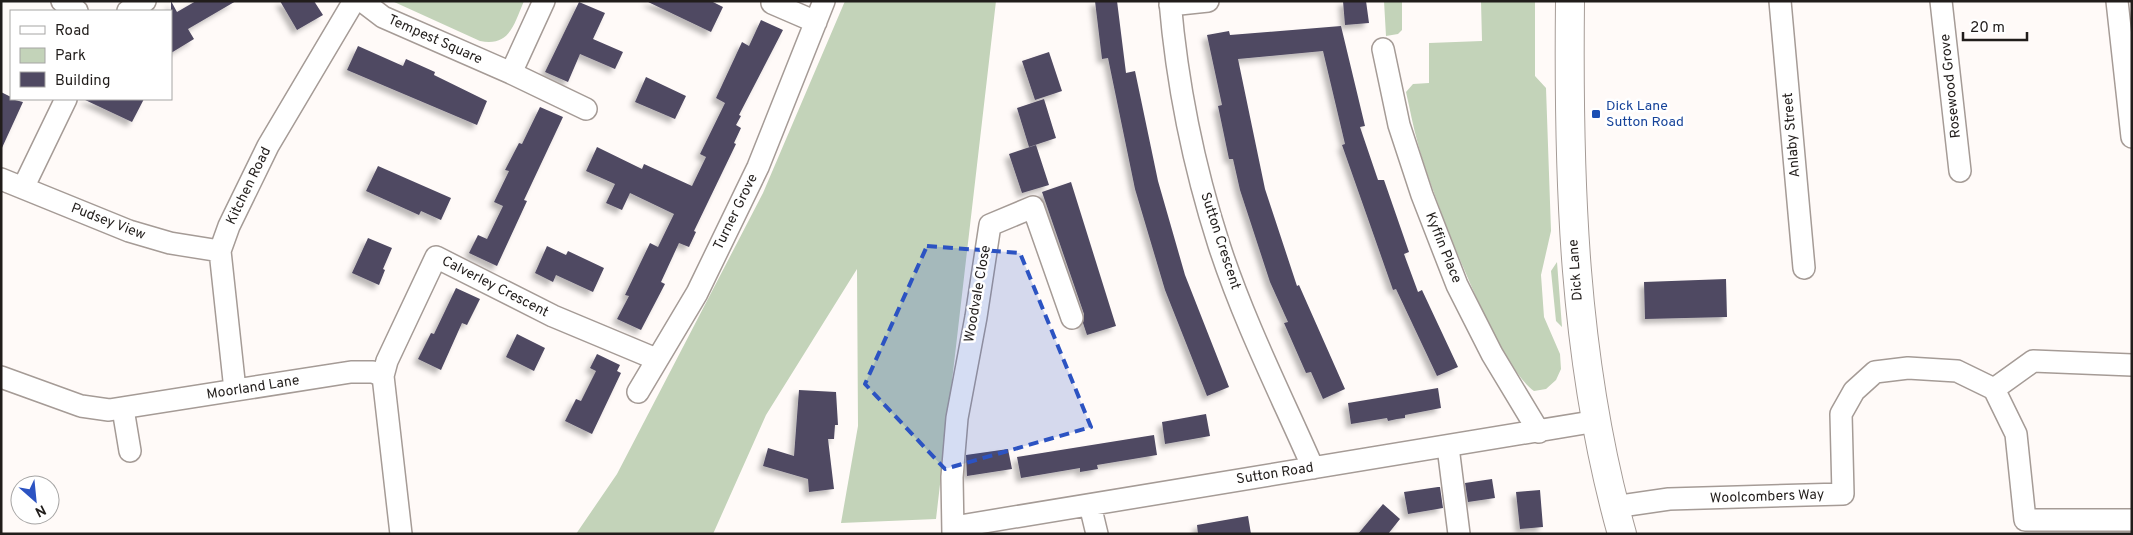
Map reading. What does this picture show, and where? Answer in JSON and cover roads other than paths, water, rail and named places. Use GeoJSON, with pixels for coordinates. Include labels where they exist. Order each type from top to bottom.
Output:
{"type":"FeatureCollection","features":[{"type":"Feature","properties":{"kind":"street"},"geometry":{"type":"LineString","coordinates":[[62,1],[76,10]]}},
{"type":"Feature","properties":{"kind":"street"},"geometry":{"type":"LineString","coordinates":[[130,10],[145,1]]}},
{"type":"Feature","properties":{"kind":"street","name":"Kitchen Road"},"geometry":{"type":"LineString","coordinates":[[235,390],[220,251],[229,226],[268,146],[354,1]]}},
{"type":"Feature","properties":{"kind":"street","name":"Tempest Square"},"geometry":{"type":"LineString","coordinates":[[362,1],[383,17],[511,73],[586,109]]}},
{"type":"Feature","properties":{"kind":"street"},"geometry":{"type":"LineString","coordinates":[[511,73],[544,1]]}},
{"type":"Feature","properties":{"kind":"street","name":"Turner Grove"},"geometry":{"type":"LineString","coordinates":[[638,392],[697,293],[758,167],[824,1]]}},
{"type":"Feature","properties":{"kind":"street"},"geometry":{"type":"LineString","coordinates":[[1170,3],[1208,1]]}},
{"type":"Feature","properties":{"kind":"street","name":"Dick Lane"},"geometry":{"type":"LineString","coordinates":[[1570,1],[1569,167],[1577,288],[1597,421],[1614,507],[1622,534]]}},
{"type":"Feature","properties":{"kind":"street","name":"Anlaby Street"},"geometry":{"type":"LineString","coordinates":[[1780,1],[1804,268]]}},
{"type":"Feature","properties":{"kind":"street","name":"Rosewood Grove"},"geometry":{"type":"LineString","coordinates":[[1941,1],[1960,171]]}},
{"type":"Feature","properties":{"kind":"street"},"geometry":{"type":"LineString","coordinates":[[2117,1],[2132,137]]}},
{"type":"Feature","properties":{"kind":"street"},"geometry":{"type":"LineString","coordinates":[[772,2],[816,22]]}},
{"type":"Feature","properties":{"kind":"street","name":"Sutton Crescent"},"geometry":{"type":"LineString","coordinates":[[1170,3],[1192,150],[1219,246],[1244,311],[1313,468]]}},
{"type":"Feature","properties":{"kind":"street","name":"Kyffin Place"},"geometry":{"type":"LineString","coordinates":[[1383,49],[1398,125],[1422,195],[1458,285],[1492,354],[1539,432]]}},
{"type":"Feature","properties":{"kind":"street"},"geometry":{"type":"LineString","coordinates":[[23,188],[66,100]]}},
{"type":"Feature","properties":{"kind":"street","name":"Pudsey View"},"geometry":{"type":"LineString","coordinates":[[1,179],[129,231],[170,243],[220,251]]}},
{"type":"Feature","properties":{"kind":"street","name":"Woodvale Close"},"geometry":{"type":"LineString","coordinates":[[954,530],[952,477],[957,418],[976,317],[990,225],[1032,207],[1072,318]]}},
{"type":"Feature","properties":{"kind":"street","name":"Calverley Crescent"},"geometry":{"type":"LineString","coordinates":[[401,534],[383,376],[387,362],[436,256],[553,316],[656,359]]}},
{"type":"Feature","properties":{"kind":"street"},"geometry":{"type":"LineString","coordinates":[[2132,365],[2033,362],[1994,389],[2016,434],[2025,520],[2132,520]]}},
{"type":"Feature","properties":{"kind":"street","name":"Woolcombers Way"},"geometry":{"type":"LineString","coordinates":[[1614,507],[1669,499],[1843,494],[1842,414],[1854,391],[1875,372],[1908,368],[1956,371],[1994,389]]}},
{"type":"Feature","properties":{"kind":"street","name":"Moorland Lane"},"geometry":{"type":"LineString","coordinates":[[1,377],[81,406],[102,410],[123,409],[351,372],[372,372],[383,376]]}},
{"type":"Feature","properties":{"kind":"street"},"geometry":{"type":"LineString","coordinates":[[123,409],[130,451]]}},
{"type":"Feature","properties":{"kind":"street","name":"Sutton Road"},"geometry":{"type":"LineString","coordinates":[[954,530],[1090,504],[1448,447],[1597,421]]}},
{"type":"Feature","properties":{"kind":"street"},"geometry":{"type":"LineString","coordinates":[[1448,447],[1459,534]]}},
{"type":"Feature","properties":{"kind":"street"},"geometry":{"type":"LineString","coordinates":[[1090,504],[1097,534]]}},
{"type":"Feature","properties":{"kind":"place","name":"Dick Lane Sutton Road"},"geometry":{"type":"Point","coordinates":[1596,114]}}]}
